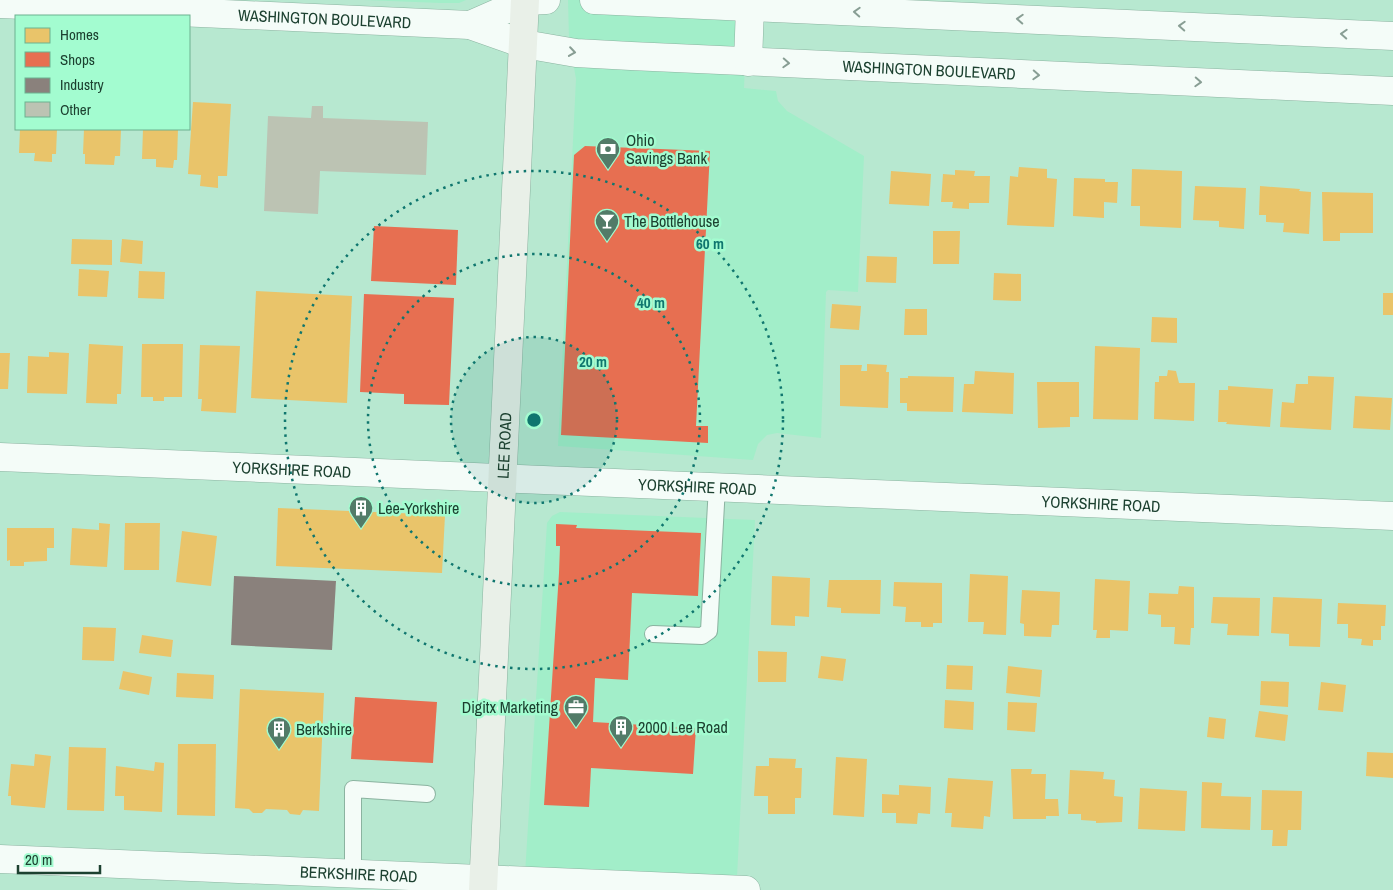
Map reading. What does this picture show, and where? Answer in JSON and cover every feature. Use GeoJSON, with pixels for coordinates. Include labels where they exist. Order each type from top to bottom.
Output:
{"type":"FeatureCollection","features":[{"type":"Feature","properties":{"kind":"main road","name":"LEE ROAD"},"geometry":{"type":"LineString","coordinates":[[483,884],[525,0]]}},
{"type":"Feature","properties":{"kind":"street","name":"WASHINGTON BOULEVARD"},"geometry":{"type":"LineString","coordinates":[[470,25],[525,0],[546,0]]}},
{"type":"Feature","properties":{"kind":"street"},"geometry":{"type":"LineString","coordinates":[[594,0],[1393,36]]}},
{"type":"Feature","properties":{"kind":"street","name":"WASHINGTON BOULEVARD"},"geometry":{"type":"LineString","coordinates":[[0,4],[470,25],[524,44],[576,53],[1393,91]]}},
{"type":"Feature","properties":{"kind":"street"},"geometry":{"type":"LineString","coordinates":[[748,62],[750,7]]}},
{"type":"Feature","properties":{"kind":"street","name":"YORKSHIRE ROAD"},"geometry":{"type":"LineString","coordinates":[[0,457],[1393,516]]}},
{"type":"Feature","properties":{"kind":"street","name":"BERKSHIRE ROAD"},"geometry":{"type":"LineString","coordinates":[[0,859],[353,874],[483,884],[746,890]]}},
{"type":"Feature","properties":{"kind":"lane"},"geometry":{"type":"LineString","coordinates":[[653,634],[702,636],[709,631],[717,486]]}},
{"type":"Feature","properties":{"kind":"lane"},"geometry":{"type":"LineString","coordinates":[[353,874],[353,790],[427,794]]}},
{"type":"Feature","properties":{"kind":"shaded area"},"geometry":{"type":"Polygon","coordinates":[[[364,0],[466,0],[459,3],[441,3],[364,0]]]}},
{"type":"Feature","properties":{"kind":"shaded area"},"geometry":{"type":"Polygon","coordinates":[[[568,0],[748,0],[744,88],[776,91],[778,101],[787,111],[864,156],[858,292],[828,290],[826,292],[821,438],[777,433],[767,435],[758,444],[753,460],[558,446],[576,79],[569,39],[568,0]]]}},
{"type":"Feature","properties":{"kind":"shaded area"},"geometry":{"type":"Polygon","coordinates":[[[560,512],[755,520],[737,877],[524,890],[547,523],[552,516],[560,512]]]}},
{"type":"Feature","properties":{"kind":"building: Homes"},"geometry":{"type":"Polygon","coordinates":[[[193,102],[231,104],[227,176],[218,176],[218,188],[200,186],[201,175],[188,174],[193,102]]]}},
{"type":"Feature","properties":{"kind":"building: Homes"},"geometry":{"type":"Polygon","coordinates":[[[20,130],[57,130],[56,154],[52,154],[52,162],[34,161],[35,153],[19,153],[20,130]]]}},
{"type":"Feature","properties":{"kind":"building: Homes"},"geometry":{"type":"Polygon","coordinates":[[[84,130],[121,130],[120,156],[115,156],[114,165],[85,164],[85,154],[83,154],[84,130]]]}},
{"type":"Feature","properties":{"kind":"building: Homes"},"geometry":{"type":"Polygon","coordinates":[[[143,130],[178,130],[177,160],[174,160],[173,168],[156,167],[156,159],[142,159],[143,130]]]}},
{"type":"Feature","properties":{"kind":"building: Homes"},"geometry":{"type":"Polygon","coordinates":[[[1019,167],[1047,169],[1047,178],[1057,179],[1054,227],[1007,225],[1010,176],[1018,177],[1019,167]]]}},
{"type":"Feature","properties":{"kind":"building: Homes"},"geometry":{"type":"Polygon","coordinates":[[[1132,169],[1182,171],[1181,228],[1140,226],[1140,206],[1131,206],[1132,169]]]}},
{"type":"Feature","properties":{"kind":"building: Homes"},"geometry":{"type":"Polygon","coordinates":[[[955,170],[975,171],[974,176],[990,176],[989,203],[969,203],[969,209],[952,208],[953,202],[941,202],[943,174],[955,175],[955,170]]]}},
{"type":"Feature","properties":{"kind":"building: Homes"},"geometry":{"type":"Polygon","coordinates":[[[891,171],[931,174],[929,206],[889,204],[891,171]]]}},
{"type":"Feature","properties":{"kind":"building: Homes"},"geometry":{"type":"Polygon","coordinates":[[[1074,178],[1105,179],[1105,182],[1118,182],[1117,203],[1104,202],[1104,218],[1073,216],[1074,178]]]}},
{"type":"Feature","properties":{"kind":"building: Homes"},"geometry":{"type":"Polygon","coordinates":[[[1195,186],[1246,188],[1244,229],[1219,227],[1219,221],[1193,220],[1195,186]]]}},
{"type":"Feature","properties":{"kind":"building: Homes"},"geometry":{"type":"Polygon","coordinates":[[[1260,186],[1300,189],[1299,191],[1311,192],[1309,234],[1283,232],[1284,223],[1266,222],[1266,215],[1259,215],[1260,186]]]}},
{"type":"Feature","properties":{"kind":"building: Homes"},"geometry":{"type":"Polygon","coordinates":[[[1322,192],[1373,193],[1373,233],[1340,233],[1340,241],[1323,241],[1322,192]]]}},
{"type":"Feature","properties":{"kind":"building: Homes"},"geometry":{"type":"Polygon","coordinates":[[[933,231],[960,231],[959,264],[933,264],[933,231]]]}},
{"type":"Feature","properties":{"kind":"building: Homes"},"geometry":{"type":"Polygon","coordinates":[[[72,239],[112,240],[112,265],[71,264],[72,239]]]}},
{"type":"Feature","properties":{"kind":"building: Homes"},"geometry":{"type":"Polygon","coordinates":[[[122,239],[143,241],[142,264],[120,262],[122,239]]]}},
{"type":"Feature","properties":{"kind":"building: Homes"},"geometry":{"type":"Polygon","coordinates":[[[867,256],[897,257],[896,283],[866,282],[867,256]]]}},
{"type":"Feature","properties":{"kind":"building: Homes"},"geometry":{"type":"Polygon","coordinates":[[[79,269],[109,271],[107,297],[78,296],[79,269]]]}},
{"type":"Feature","properties":{"kind":"building: Homes"},"geometry":{"type":"Polygon","coordinates":[[[139,271],[165,272],[164,299],[138,298],[139,271]]]}},
{"type":"Feature","properties":{"kind":"building: Homes"},"geometry":{"type":"Polygon","coordinates":[[[994,273],[1021,274],[1021,301],[993,300],[994,273]]]}},
{"type":"Feature","properties":{"kind":"building: Homes"},"geometry":{"type":"Polygon","coordinates":[[[256,291],[352,296],[347,403],[251,398],[256,291]]]}},
{"type":"Feature","properties":{"kind":"building: Homes"},"geometry":{"type":"Polygon","coordinates":[[[1383,293],[1393,293],[1393,315],[1383,315],[1383,293]]]}},
{"type":"Feature","properties":{"kind":"building: Homes"},"geometry":{"type":"Polygon","coordinates":[[[832,304],[861,306],[859,330],[830,328],[832,304]]]}},
{"type":"Feature","properties":{"kind":"building: Homes"},"geometry":{"type":"Polygon","coordinates":[[[905,309],[927,309],[927,335],[904,335],[905,309]]]}},
{"type":"Feature","properties":{"kind":"building: Homes"},"geometry":{"type":"Polygon","coordinates":[[[1152,317],[1177,318],[1177,343],[1151,342],[1152,317]]]}},
{"type":"Feature","properties":{"kind":"building: Homes"},"geometry":{"type":"Polygon","coordinates":[[[89,344],[123,346],[121,394],[117,394],[117,404],[86,403],[89,344]]]}},
{"type":"Feature","properties":{"kind":"building: Homes"},"geometry":{"type":"Polygon","coordinates":[[[142,344],[183,344],[182,397],[164,397],[164,401],[153,401],[153,397],[141,397],[142,344]]]}},
{"type":"Feature","properties":{"kind":"building: Homes"},"geometry":{"type":"Polygon","coordinates":[[[200,345],[240,346],[236,413],[201,411],[202,399],[198,399],[200,345]]]}},
{"type":"Feature","properties":{"kind":"building: Homes"},"geometry":{"type":"Polygon","coordinates":[[[1095,346],[1140,348],[1138,420],[1093,419],[1095,346]]]}},
{"type":"Feature","properties":{"kind":"building: Homes"},"geometry":{"type":"Polygon","coordinates":[[[49,352],[69,353],[67,394],[27,393],[28,356],[49,357],[49,352]]]}},
{"type":"Feature","properties":{"kind":"building: Homes"},"geometry":{"type":"Polygon","coordinates":[[[0,353],[10,353],[8,389],[0,389],[0,353]]]}},
{"type":"Feature","properties":{"kind":"building: Homes"},"geometry":{"type":"Polygon","coordinates":[[[867,364],[887,365],[886,372],[889,372],[888,408],[840,406],[840,365],[862,365],[861,371],[867,371],[867,364]]]}},
{"type":"Feature","properties":{"kind":"building: Homes"},"geometry":{"type":"Polygon","coordinates":[[[1168,370],[1176,371],[1179,383],[1195,383],[1194,421],[1154,419],[1155,382],[1159,382],[1159,376],[1167,376],[1168,370]]]}},
{"type":"Feature","properties":{"kind":"building: Homes"},"geometry":{"type":"Polygon","coordinates":[[[975,371],[1014,373],[1013,414],[962,412],[964,384],[974,384],[975,371]]]}},
{"type":"Feature","properties":{"kind":"building: Homes"},"geometry":{"type":"Polygon","coordinates":[[[908,376],[954,377],[953,412],[907,411],[907,403],[900,403],[900,378],[908,378],[908,376]]]}},
{"type":"Feature","properties":{"kind":"building: Homes"},"geometry":{"type":"Polygon","coordinates":[[[1308,376],[1334,377],[1331,430],[1280,427],[1282,402],[1294,403],[1296,384],[1308,384],[1308,376]]]}},
{"type":"Feature","properties":{"kind":"building: Homes"},"geometry":{"type":"Polygon","coordinates":[[[1037,382],[1079,382],[1079,417],[1070,417],[1070,427],[1038,428],[1037,382]]]}},
{"type":"Feature","properties":{"kind":"building: Homes"},"geometry":{"type":"Polygon","coordinates":[[[1228,386],[1273,389],[1270,427],[1218,422],[1219,390],[1228,390],[1228,386]]]}},
{"type":"Feature","properties":{"kind":"building: Homes"},"geometry":{"type":"Polygon","coordinates":[[[1355,396],[1392,398],[1390,430],[1353,428],[1355,396]]]}},
{"type":"Feature","properties":{"kind":"building: Homes","name":"Lee-Yorkshire"},"geometry":{"type":"Polygon","coordinates":[[[278,508],[445,515],[442,573],[276,566],[278,508]]]}},
{"type":"Feature","properties":{"kind":"building: Homes"},"geometry":{"type":"Polygon","coordinates":[[[99,523],[110,524],[107,567],[70,565],[72,528],[99,530],[99,523]]]}},
{"type":"Feature","properties":{"kind":"building: Homes"},"geometry":{"type":"Polygon","coordinates":[[[125,523],[160,523],[159,570],[124,570],[125,523]]]}},
{"type":"Feature","properties":{"kind":"building: Homes"},"geometry":{"type":"Polygon","coordinates":[[[7,528],[54,528],[54,548],[47,548],[47,561],[24,562],[24,566],[10,566],[10,560],[7,561],[7,528]]]}},
{"type":"Feature","properties":{"kind":"building: Homes"},"geometry":{"type":"Polygon","coordinates":[[[182,531],[217,536],[211,586],[176,582],[182,531]]]}},
{"type":"Feature","properties":{"kind":"building: Homes"},"geometry":{"type":"Polygon","coordinates":[[[970,574],[1008,576],[1006,635],[983,634],[984,622],[968,622],[970,574]]]}},
{"type":"Feature","properties":{"kind":"building: Homes"},"geometry":{"type":"Polygon","coordinates":[[[772,576],[810,578],[809,617],[795,616],[795,626],[771,625],[772,576]]]}},
{"type":"Feature","properties":{"kind":"building: Homes"},"geometry":{"type":"Polygon","coordinates":[[[1095,579],[1130,581],[1128,631],[1110,630],[1110,638],[1096,638],[1097,630],[1093,630],[1095,579]]]}},
{"type":"Feature","properties":{"kind":"building: Homes"},"geometry":{"type":"Polygon","coordinates":[[[829,580],[881,580],[880,614],[841,613],[841,608],[827,607],[829,580]]]}},
{"type":"Feature","properties":{"kind":"building: Homes"},"geometry":{"type":"Polygon","coordinates":[[[894,582],[942,583],[942,623],[933,623],[933,627],[921,627],[921,622],[905,622],[906,607],[893,606],[894,582]]]}},
{"type":"Feature","properties":{"kind":"building: Homes"},"geometry":{"type":"Polygon","coordinates":[[[1179,586],[1194,587],[1194,628],[1191,628],[1190,645],[1174,644],[1175,627],[1161,627],[1161,615],[1148,614],[1149,593],[1178,594],[1179,586]]]}},
{"type":"Feature","properties":{"kind":"building: Homes"},"geometry":{"type":"Polygon","coordinates":[[[1022,590],[1060,592],[1059,625],[1052,625],[1051,637],[1024,636],[1024,624],[1020,623],[1022,590]]]}},
{"type":"Feature","properties":{"kind":"building: Homes"},"geometry":{"type":"Polygon","coordinates":[[[1213,597],[1260,598],[1259,636],[1227,635],[1228,624],[1211,623],[1213,597]]]}},
{"type":"Feature","properties":{"kind":"building: Homes"},"geometry":{"type":"Polygon","coordinates":[[[1273,597],[1322,599],[1320,647],[1289,646],[1289,634],[1271,633],[1273,597]]]}},
{"type":"Feature","properties":{"kind":"building: Homes"},"geometry":{"type":"Polygon","coordinates":[[[1338,603],[1386,605],[1385,626],[1381,626],[1381,640],[1373,640],[1373,646],[1361,645],[1362,639],[1348,638],[1348,624],[1337,624],[1338,603]]]}},
{"type":"Feature","properties":{"kind":"building: Homes"},"geometry":{"type":"Polygon","coordinates":[[[83,627],[116,628],[114,661],[82,660],[83,627]]]}},
{"type":"Feature","properties":{"kind":"building: Homes"},"geometry":{"type":"Polygon","coordinates":[[[142,635],[173,640],[171,657],[139,653],[142,635]]]}},
{"type":"Feature","properties":{"kind":"building: Homes"},"geometry":{"type":"Polygon","coordinates":[[[758,651],[787,652],[786,682],[758,682],[758,651]]]}},
{"type":"Feature","properties":{"kind":"building: Homes"},"geometry":{"type":"Polygon","coordinates":[[[821,656],[846,659],[843,681],[818,678],[821,656]]]}},
{"type":"Feature","properties":{"kind":"building: Homes"},"geometry":{"type":"Polygon","coordinates":[[[947,665],[973,666],[972,690],[946,689],[947,665]]]}},
{"type":"Feature","properties":{"kind":"building: Homes"},"geometry":{"type":"Polygon","coordinates":[[[1008,666],[1042,670],[1040,697],[1006,693],[1008,666]]]}},
{"type":"Feature","properties":{"kind":"building: Homes"},"geometry":{"type":"Polygon","coordinates":[[[123,671],[152,677],[149,695],[119,689],[123,671]]]}},
{"type":"Feature","properties":{"kind":"building: Homes"},"geometry":{"type":"Polygon","coordinates":[[[177,673],[214,675],[213,699],[176,697],[177,673]]]}},
{"type":"Feature","properties":{"kind":"building: Homes"},"geometry":{"type":"Polygon","coordinates":[[[1261,681],[1289,682],[1288,707],[1260,705],[1261,681]]]}},
{"type":"Feature","properties":{"kind":"building: Homes"},"geometry":{"type":"Polygon","coordinates":[[[1321,682],[1346,685],[1343,712],[1318,710],[1321,682]]]}},
{"type":"Feature","properties":{"kind":"building: Homes","name":"Berkshire"},"geometry":{"type":"Polygon","coordinates":[[[240,689],[324,693],[319,811],[303,810],[300,815],[290,814],[287,810],[266,809],[262,813],[253,813],[249,809],[235,808],[240,689]]]}},
{"type":"Feature","properties":{"kind":"building: Homes"},"geometry":{"type":"Polygon","coordinates":[[[945,700],[974,702],[973,730],[944,728],[945,700]]]}},
{"type":"Feature","properties":{"kind":"building: Homes"},"geometry":{"type":"Polygon","coordinates":[[[1008,702],[1037,703],[1035,732],[1007,730],[1008,702]]]}},
{"type":"Feature","properties":{"kind":"building: Homes"},"geometry":{"type":"Polygon","coordinates":[[[1259,711],[1288,715],[1285,741],[1255,737],[1259,711]]]}},
{"type":"Feature","properties":{"kind":"building: Homes"},"geometry":{"type":"Polygon","coordinates":[[[1209,717],[1226,719],[1224,739],[1207,737],[1209,717]]]}},
{"type":"Feature","properties":{"kind":"building: Homes"},"geometry":{"type":"Polygon","coordinates":[[[178,744],[216,744],[215,816],[177,815],[178,744]]]}},
{"type":"Feature","properties":{"kind":"building: Homes"},"geometry":{"type":"Polygon","coordinates":[[[69,747],[106,748],[104,811],[67,810],[69,747]]]}},
{"type":"Feature","properties":{"kind":"building: Homes"},"geometry":{"type":"Polygon","coordinates":[[[1367,752],[1393,753],[1393,778],[1366,776],[1367,752]]]}},
{"type":"Feature","properties":{"kind":"building: Homes"},"geometry":{"type":"Polygon","coordinates":[[[35,754],[51,756],[45,808],[11,805],[11,796],[8,796],[11,764],[34,766],[35,754]]]}},
{"type":"Feature","properties":{"kind":"building: Homes"},"geometry":{"type":"Polygon","coordinates":[[[836,757],[867,759],[864,817],[833,815],[836,757]]]}},
{"type":"Feature","properties":{"kind":"building: Homes"},"geometry":{"type":"Polygon","coordinates":[[[769,758],[796,759],[795,768],[802,768],[801,798],[795,798],[795,814],[768,814],[768,796],[754,796],[756,766],[769,766],[769,758]]]}},
{"type":"Feature","properties":{"kind":"building: Homes"},"geometry":{"type":"Polygon","coordinates":[[[155,762],[164,763],[162,812],[124,810],[124,796],[115,796],[116,766],[154,771],[155,762]]]}},
{"type":"Feature","properties":{"kind":"building: Homes"},"geometry":{"type":"Polygon","coordinates":[[[1011,769],[1032,769],[1031,774],[1046,774],[1045,799],[1058,799],[1059,816],[1046,816],[1046,819],[1013,819],[1011,769]]]}},
{"type":"Feature","properties":{"kind":"building: Homes"},"geometry":{"type":"Polygon","coordinates":[[[1070,770],[1104,772],[1103,779],[1115,780],[1114,796],[1123,797],[1122,822],[1096,823],[1096,821],[1081,820],[1081,814],[1068,814],[1070,770]]]}},
{"type":"Feature","properties":{"kind":"building: Homes"},"geometry":{"type":"Polygon","coordinates":[[[948,778],[993,781],[990,817],[984,816],[983,829],[951,827],[952,813],[945,813],[948,778]]]}},
{"type":"Feature","properties":{"kind":"building: Homes"},"geometry":{"type":"Polygon","coordinates":[[[1202,782],[1222,783],[1221,796],[1251,797],[1250,830],[1201,828],[1202,782]]]}},
{"type":"Feature","properties":{"kind":"building: Homes"},"geometry":{"type":"Polygon","coordinates":[[[899,785],[931,787],[930,814],[918,813],[917,824],[896,823],[896,813],[882,813],[882,794],[899,795],[899,785]]]}},
{"type":"Feature","properties":{"kind":"building: Homes"},"geometry":{"type":"Polygon","coordinates":[[[1140,788],[1187,791],[1185,831],[1138,829],[1140,788]]]}},
{"type":"Feature","properties":{"kind":"building: Homes"},"geometry":{"type":"Polygon","coordinates":[[[1262,790],[1302,791],[1301,830],[1288,830],[1287,846],[1272,846],[1273,830],[1261,830],[1262,790]]]}},
{"type":"Feature","properties":{"kind":"building: Shops"},"geometry":{"type":"Polygon","coordinates":[[[585,146],[710,151],[696,426],[708,426],[708,443],[561,435],[574,155],[585,146]]]}},
{"type":"Feature","properties":{"kind":"building: Shops"},"geometry":{"type":"Polygon","coordinates":[[[374,226],[458,230],[456,285],[371,281],[374,226]]]}},
{"type":"Feature","properties":{"kind":"building: Shops"},"geometry":{"type":"Polygon","coordinates":[[[364,294],[454,298],[449,405],[404,404],[404,394],[360,392],[364,294]]]}},
{"type":"Feature","properties":{"kind":"building: Shops"},"geometry":{"type":"Polygon","coordinates":[[[556,524],[577,525],[576,528],[701,533],[698,596],[632,593],[628,680],[595,678],[593,722],[696,728],[693,774],[591,768],[589,807],[544,805],[559,573],[560,546],[556,546],[556,524]]]}},
{"type":"Feature","properties":{"kind":"building: Shops"},"geometry":{"type":"Polygon","coordinates":[[[355,697],[437,702],[433,763],[351,759],[355,697]]]}},
{"type":"Feature","properties":{"kind":"building: Industry"},"geometry":{"type":"Polygon","coordinates":[[[234,576],[336,581],[332,650],[231,645],[234,576]]]}},
{"type":"Feature","properties":{"kind":"building: Other"},"geometry":{"type":"Polygon","coordinates":[[[312,106],[323,106],[323,118],[428,122],[426,175],[320,171],[318,214],[264,211],[268,116],[311,118],[312,106]]]}},
{"type":"Feature","properties":{"kind":"place","name":"Ohio Savings Bank"},"geometry":{"type":"Point","coordinates":[608,170]}},
{"type":"Feature","properties":{"kind":"place","name":"The Bottlehouse"},"geometry":{"type":"Point","coordinates":[607,242]}},
{"type":"Feature","properties":{"kind":"place","name":"Lee-Yorkshire"},"geometry":{"type":"Point","coordinates":[361,529]}},
{"type":"Feature","properties":{"kind":"place","name":"Digitx Marketing"},"geometry":{"type":"Point","coordinates":[576,728]}},
{"type":"Feature","properties":{"kind":"place","name":"2000 Lee Road"},"geometry":{"type":"Point","coordinates":[621,748]}},
{"type":"Feature","properties":{"kind":"place","name":"Berkshire"},"geometry":{"type":"Point","coordinates":[279,750]}}]}
